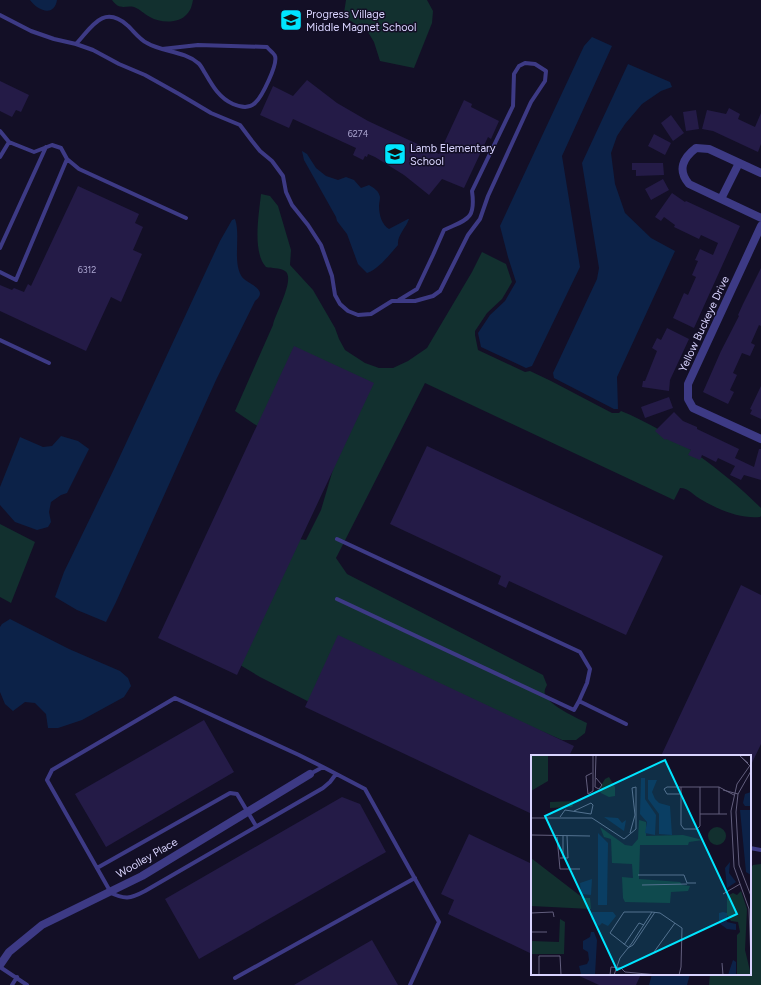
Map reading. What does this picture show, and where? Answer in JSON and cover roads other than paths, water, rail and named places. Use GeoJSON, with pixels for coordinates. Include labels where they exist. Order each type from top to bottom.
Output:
{"type":"FeatureCollection","features":[{"type":"Feature","properties":{"kind":"street"},"geometry":{"type":"LineString","coordinates":[[761,174],[709,149],[696,148],[688,154],[682,166],[684,178],[689,184],[761,218]]}},
{"type":"Feature","properties":{"kind":"street"},"geometry":{"type":"LineString","coordinates":[[721,199],[739,163]]}},
{"type":"Feature","properties":{"kind":"street","name":"Yellow Buckeye Drive"},"geometry":{"type":"LineString","coordinates":[[761,226],[688,384],[688,399],[693,408],[761,439]]}},
{"type":"Feature","properties":{"kind":"street","name":"Woolley Place"},"geometry":{"type":"LineString","coordinates":[[0,966],[10,952],[42,925],[142,876],[310,774]]}},
{"type":"Feature","properties":{"kind":"lane"},"geometry":{"type":"LineString","coordinates":[[0,15],[31,31],[93,50],[119,64],[145,75],[211,113],[240,125],[252,141],[272,161],[282,176],[286,192],[292,206],[308,225],[321,245],[332,276],[335,295],[340,304],[348,311],[358,315],[371,314],[392,301],[415,301],[433,296],[440,291],[468,235],[480,219],[488,196],[531,102],[545,81],[546,71],[535,64],[530,63],[525,63],[519,66],[514,74],[513,106],[472,191],[474,204],[470,215],[464,221],[444,230],[434,255],[417,289],[399,300]]}},
{"type":"Feature","properties":{"kind":"lane"},"geometry":{"type":"LineString","coordinates":[[76,44],[97,19],[104,17],[115,18],[125,23],[146,43],[162,49],[181,55],[198,63],[215,90],[224,99],[245,108],[255,104],[262,94],[276,63],[275,56],[267,47],[198,45],[162,49]]}},
{"type":"Feature","properties":{"kind":"lane"},"geometry":{"type":"LineString","coordinates":[[0,131],[9,142],[34,152],[52,145],[61,148],[67,159],[79,169],[186,218]]}},
{"type":"Feature","properties":{"kind":"lane"},"geometry":{"type":"LineString","coordinates":[[0,158],[9,142]]}},
{"type":"Feature","properties":{"kind":"lane"},"geometry":{"type":"LineString","coordinates":[[0,248],[46,147]]}},
{"type":"Feature","properties":{"kind":"lane"},"geometry":{"type":"LineString","coordinates":[[0,272],[16,280],[67,159]]}},
{"type":"Feature","properties":{"kind":"lane"},"geometry":{"type":"LineString","coordinates":[[0,340],[49,363]]}},
{"type":"Feature","properties":{"kind":"lane"},"geometry":{"type":"LineString","coordinates":[[337,539],[580,652],[590,669],[587,683],[574,710],[337,599]]}},
{"type":"Feature","properties":{"kind":"lane"},"geometry":{"type":"LineString","coordinates":[[336,774],[323,788],[131,898],[118,897],[110,892],[47,780],[52,770],[175,698],[299,755],[322,767],[336,774],[365,789],[439,922],[410,985]]}},
{"type":"Feature","properties":{"kind":"lane"},"geometry":{"type":"LineString","coordinates":[[578,701],[626,724]]}},
{"type":"Feature","properties":{"kind":"lane"},"geometry":{"type":"LineString","coordinates":[[310,774],[322,767]]}},
{"type":"Feature","properties":{"kind":"lane"},"geometry":{"type":"LineString","coordinates":[[97,868],[230,793],[237,794],[256,826]]}},
{"type":"Feature","properties":{"kind":"lane"},"geometry":{"type":"LineString","coordinates":[[751,848],[761,850]]}},
{"type":"Feature","properties":{"kind":"lane"},"geometry":{"type":"LineString","coordinates":[[235,978],[415,878]]}},
{"type":"Feature","properties":{"kind":"lane"},"geometry":{"type":"LineString","coordinates":[[0,966],[27,985]]}},
{"type":"Feature","properties":{"kind":"lane"},"geometry":{"type":"LineString","coordinates":[[12,985],[17,978]]}},
{"type":"Feature","properties":{"kind":"water"},"geometry":{"type":"Polygon","coordinates":[[[30,0],[57,0],[55,6],[49,11],[37,7],[30,0]]]}},
{"type":"Feature","properties":{"kind":"water"},"geometry":{"type":"Polygon","coordinates":[[[592,37],[612,46],[562,156],[580,267],[532,366],[526,368],[481,347],[478,333],[490,315],[505,301],[516,282],[500,226],[584,46],[592,37]]]}},
{"type":"Feature","properties":{"kind":"water"},"geometry":{"type":"Polygon","coordinates":[[[628,64],[670,82],[672,87],[661,91],[642,104],[617,136],[611,153],[615,184],[625,213],[651,238],[675,251],[617,377],[618,409],[614,409],[554,378],[553,373],[597,279],[599,268],[582,163],[628,64]]]}},
{"type":"Feature","properties":{"kind":"water"},"geometry":{"type":"Polygon","coordinates":[[[302,151],[307,154],[316,168],[326,176],[338,180],[346,177],[354,180],[361,188],[369,185],[376,190],[380,197],[379,209],[381,219],[384,225],[389,229],[409,219],[400,235],[398,245],[376,268],[367,273],[358,264],[347,234],[337,221],[304,160],[302,151]]]}},
{"type":"Feature","properties":{"kind":"water"},"geometry":{"type":"Polygon","coordinates":[[[235,219],[237,226],[237,257],[239,271],[245,280],[259,290],[259,297],[255,301],[216,380],[106,622],[77,610],[55,597],[64,572],[114,469],[220,241],[232,220],[235,219]]]}},
{"type":"Feature","properties":{"kind":"water"},"geometry":{"type":"Polygon","coordinates":[[[61,436],[78,441],[89,449],[67,493],[51,502],[49,512],[51,522],[48,527],[37,530],[15,522],[0,505],[0,487],[20,437],[43,447],[52,446],[61,436]]]}},
{"type":"Feature","properties":{"kind":"water"},"geometry":{"type":"Polygon","coordinates":[[[10,619],[69,649],[120,671],[128,678],[131,686],[124,697],[82,720],[58,728],[48,728],[46,714],[35,703],[25,702],[13,711],[5,704],[0,692],[0,627],[10,619]]]}},
{"type":"Feature","properties":{"kind":"water"},"geometry":{"type":"Polygon","coordinates":[[[652,975],[690,975],[687,985],[649,985],[652,975]]]}},
{"type":"Feature","properties":{"kind":"place","name":"Progress Village Middle Magnet School"},"geometry":{"type":"Point","coordinates":[291,20]}},
{"type":"Feature","properties":{"kind":"place","name":"Lamb Elementary School"},"geometry":{"type":"Point","coordinates":[395,154]}}]}
